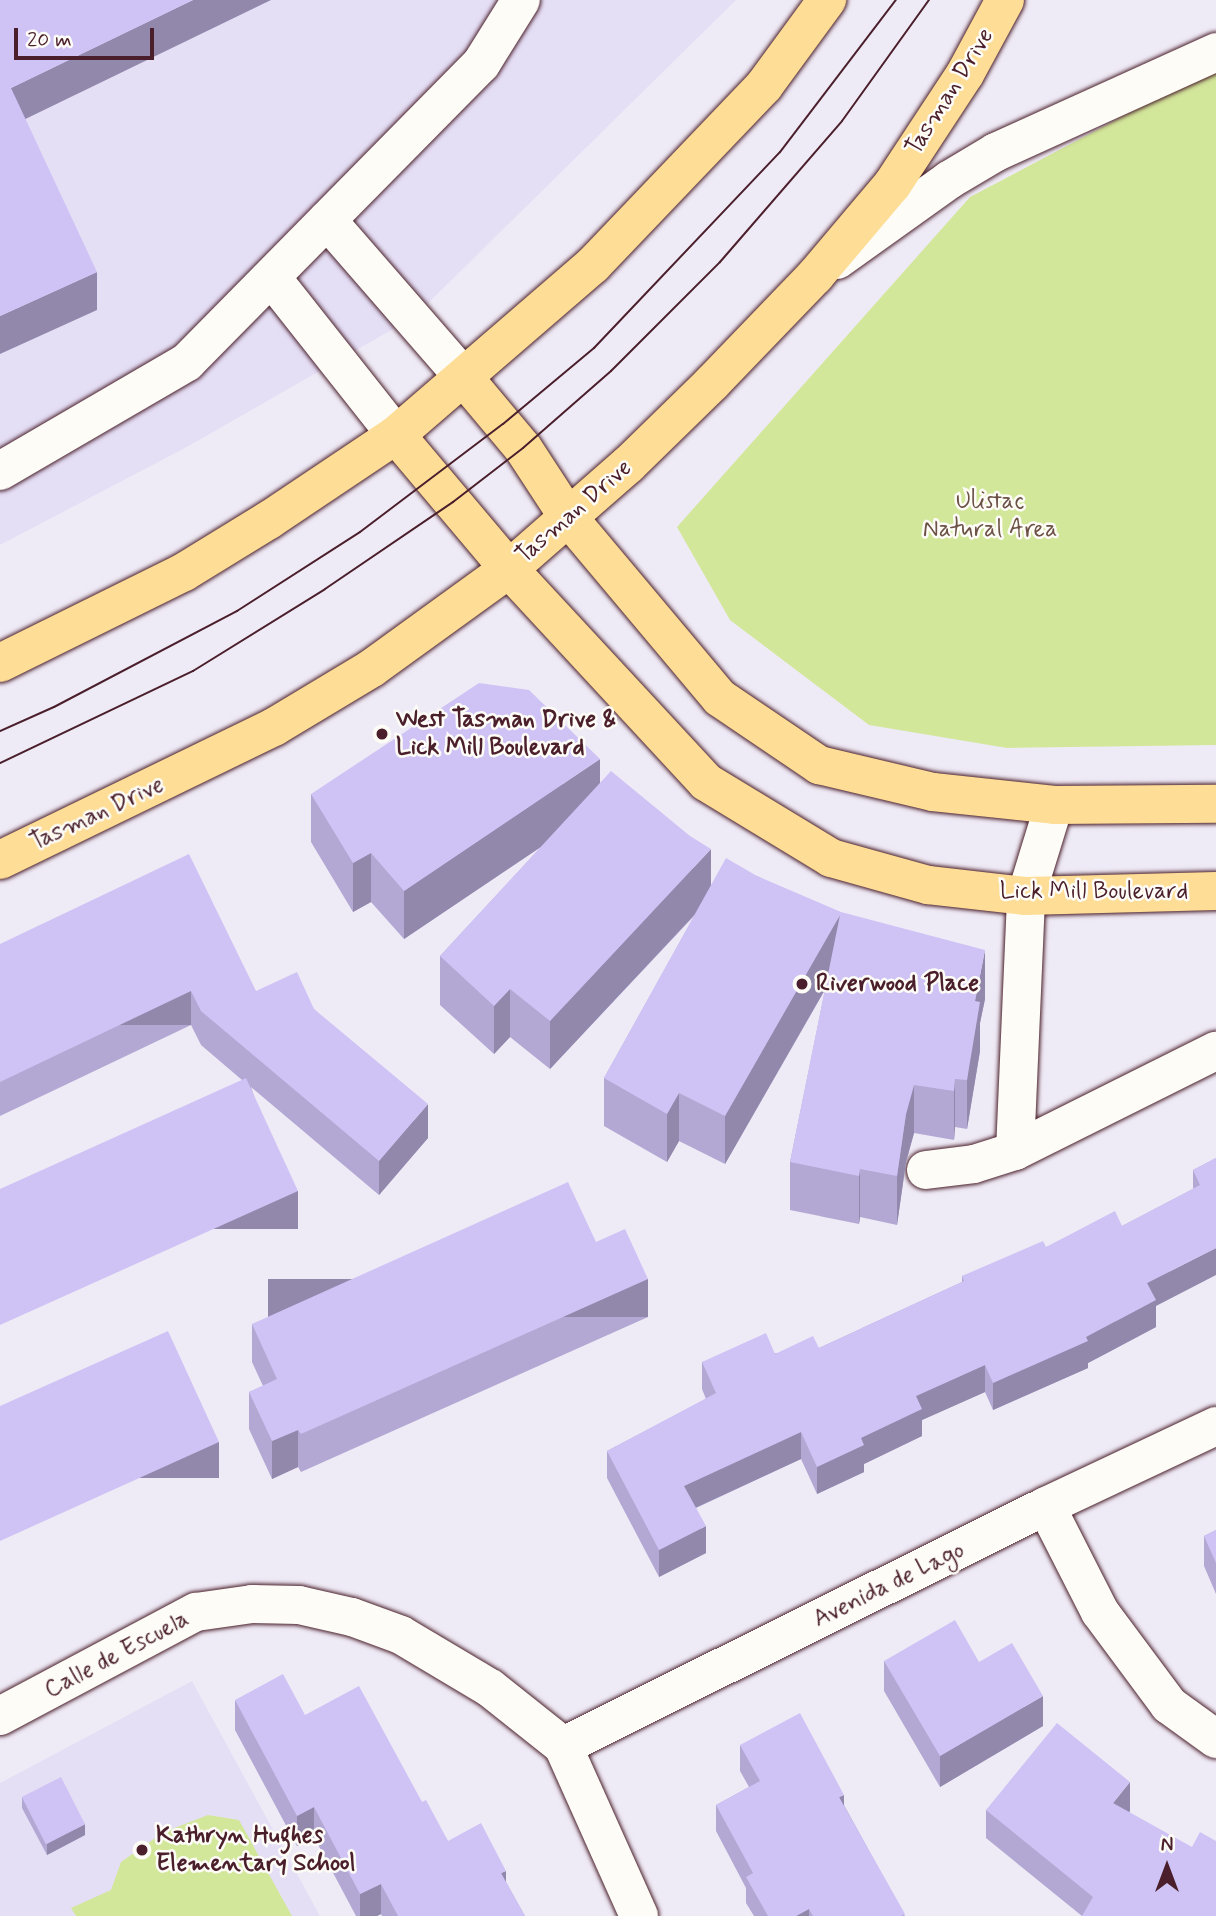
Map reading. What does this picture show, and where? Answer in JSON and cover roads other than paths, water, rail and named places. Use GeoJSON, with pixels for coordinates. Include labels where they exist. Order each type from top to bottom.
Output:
{"type":"FeatureCollection","features":[{"type":"Feature","properties":{"kind":"main road"},"geometry":{"type":"LineString","coordinates":[[0,663],[184,572],[269,520],[396,435],[465,379],[593,265],[764,86],[827,0]]}},
{"type":"Feature","properties":{"kind":"main road","name":"Tasman Drive"},"geometry":{"type":"LineString","coordinates":[[0,860],[274,727],[372,668],[509,569],[628,466],[815,276],[892,185],[965,74],[1005,0]]}},
{"type":"Feature","properties":{"kind":"main road"},"geometry":{"type":"LineString","coordinates":[[465,379],[523,448],[568,517],[720,698],[819,765],[933,792],[1054,805],[1216,804]]}},
{"type":"Feature","properties":{"kind":"main road","name":"Lick Mill Boulevard"},"geometry":{"type":"LineString","coordinates":[[396,435],[509,569],[706,782],[831,858],[928,886],[1026,896],[1216,891]]}},
{"type":"Feature","properties":{"kind":"street"},"geometry":{"type":"LineString","coordinates":[[0,471],[187,362],[481,64],[521,0]]}},
{"type":"Feature","properties":{"kind":"street"},"geometry":{"type":"LineString","coordinates":[[815,276],[949,180],[996,152],[1216,52]]}},
{"type":"Feature","properties":{"kind":"street"},"geometry":{"type":"LineString","coordinates":[[327,220],[465,379]]}},
{"type":"Feature","properties":{"kind":"street"},"geometry":{"type":"LineString","coordinates":[[272,278],[396,435]]}},
{"type":"Feature","properties":{"kind":"street"},"geometry":{"type":"LineString","coordinates":[[1015,1151],[1026,896],[1054,805]]}},
{"type":"Feature","properties":{"kind":"street"},"geometry":{"type":"LineString","coordinates":[[926,1170],[974,1164],[1015,1151],[1216,1051]]}},
{"type":"Feature","properties":{"kind":"street","name":"Avenida de Lago"},"geometry":{"type":"LineString","coordinates":[[563,1746],[1046,1506],[1216,1426]]}},
{"type":"Feature","properties":{"kind":"street"},"geometry":{"type":"LineString","coordinates":[[1046,1506],[1108,1622],[1169,1704],[1216,1739]]}},
{"type":"Feature","properties":{"kind":"street","name":"Calle de Escuela"},"geometry":{"type":"LineString","coordinates":[[0,1716],[196,1612],[253,1604],[299,1605],[352,1617],[401,1635],[491,1688],[563,1746]]}},
{"type":"Feature","properties":{"kind":"street"},"geometry":{"type":"LineString","coordinates":[[563,1746],[639,1916]]}},
{"type":"Feature","properties":{"kind":"tram line"},"geometry":{"type":"LineString","coordinates":[[0,731],[54,707],[237,611],[360,532],[503,424],[594,348],[780,152],[896,0]]}},
{"type":"Feature","properties":{"kind":"tram line"},"geometry":{"type":"LineString","coordinates":[[0,763],[193,671],[325,589],[453,502],[523,448],[611,371],[720,262],[842,121],[929,0]]}},
{"type":"Feature","properties":{"kind":"place","name":"West Tasman Drive & Lick Mill Boulevard"},"geometry":{"type":"Point","coordinates":[382,734]}},
{"type":"Feature","properties":{"kind":"place","name":"Riverwood Place"},"geometry":{"type":"Point","coordinates":[802,984]}},
{"type":"Feature","properties":{"kind":"place","name":"Kathryn Hughes Elementary School"},"geometry":{"type":"Point","coordinates":[142,1850]}},
{"type":"Feature","properties":{"kind":"park label","name":"Ulistac Natural Area"},"geometry":{"type":"Point","coordinates":[990,516]}}]}
